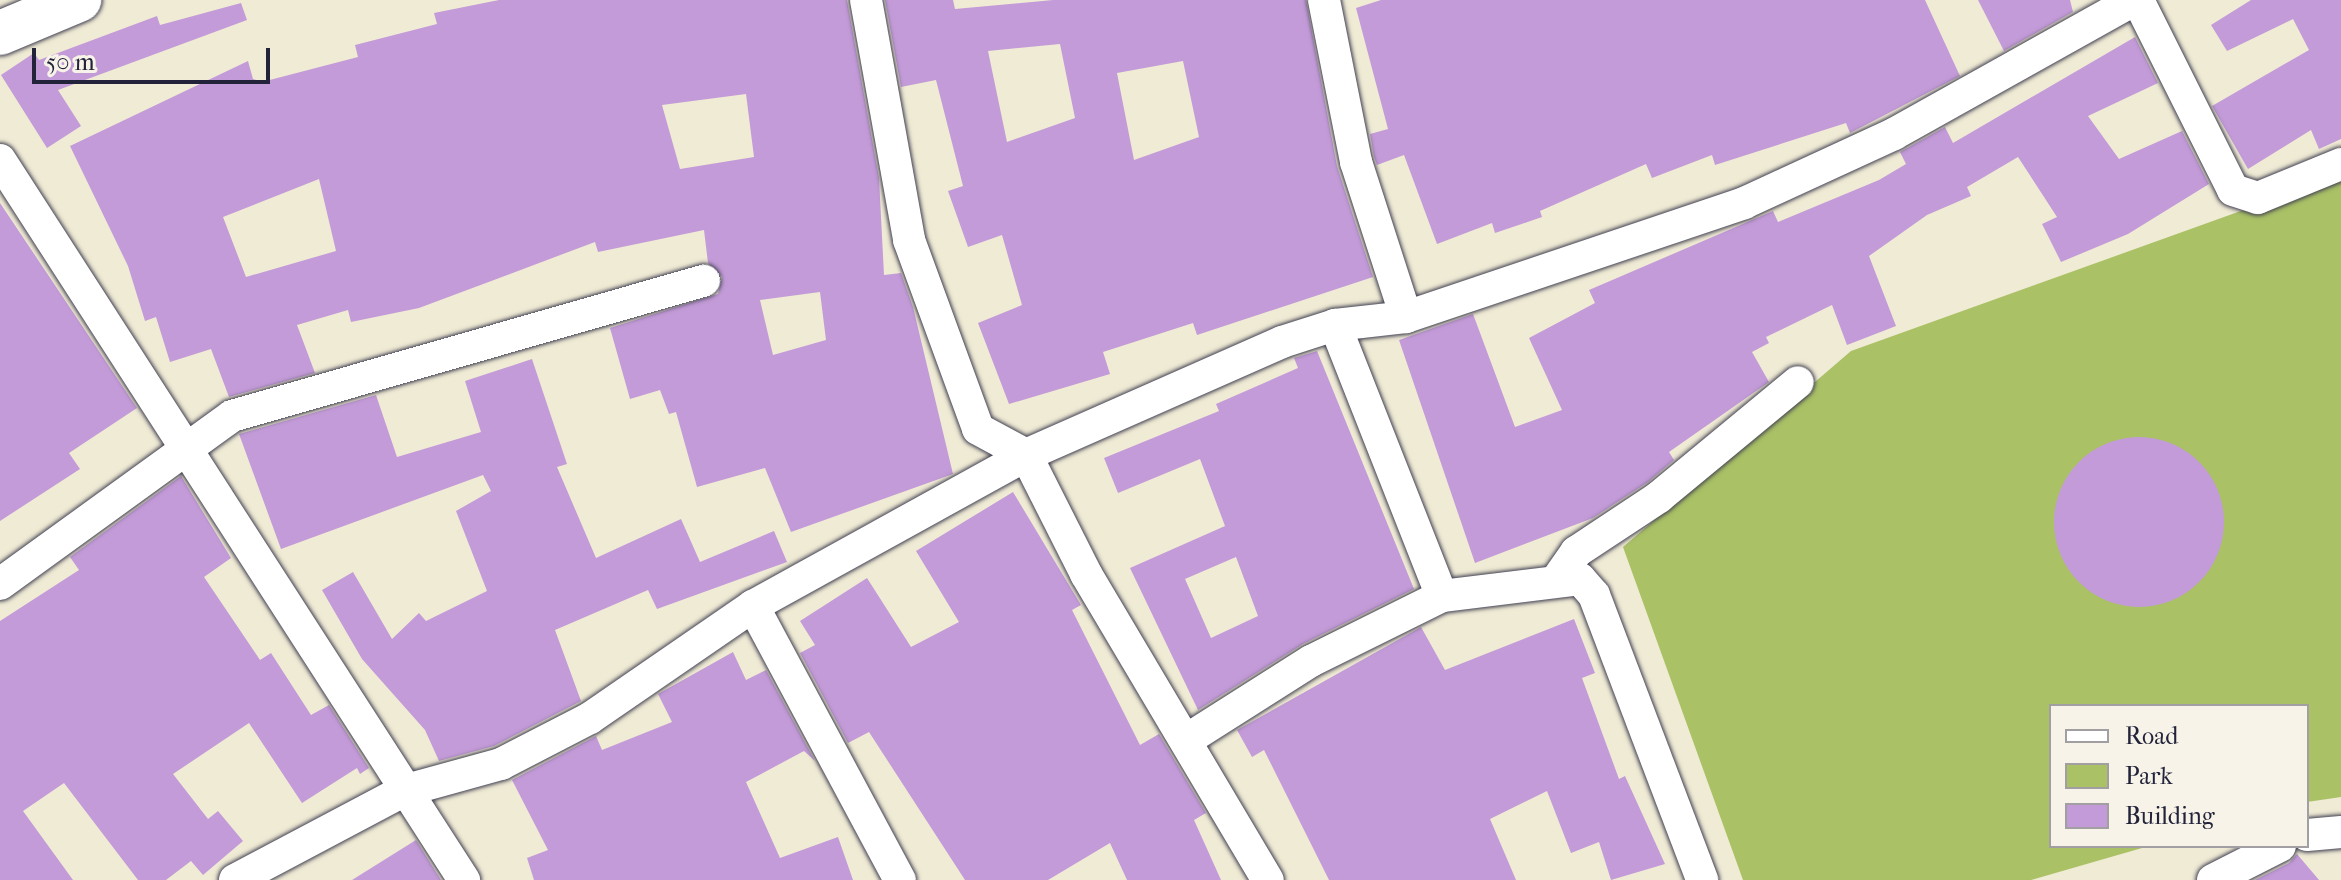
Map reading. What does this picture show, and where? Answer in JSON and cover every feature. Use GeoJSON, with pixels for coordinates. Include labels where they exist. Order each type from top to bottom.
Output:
{"type":"FeatureCollection","features":[{"type":"Feature","properties":{"kind":"main road"},"geometry":{"type":"LineString","coordinates":[[0,33],[79,0]]}},
{"type":"Feature","properties":{"kind":"street"},"geometry":{"type":"LineString","coordinates":[[866,0],[909,240],[978,429],[1026,455],[1086,574],[1188,739],[1268,880]]}},
{"type":"Feature","properties":{"kind":"street"},"geometry":{"type":"LineString","coordinates":[[1324,0],[1356,162],[1406,317]]}},
{"type":"Feature","properties":{"kind":"street"},"geometry":{"type":"LineString","coordinates":[[235,880],[403,791],[501,764],[590,718],[753,606],[1026,455],[1335,325],[1406,317],[1744,203],[1894,134],[2136,0],[2233,190],[2258,198],[2341,164]]}},
{"type":"Feature","properties":{"kind":"street"},"geometry":{"type":"LineString","coordinates":[[0,160],[188,448],[403,791],[464,880]]}},
{"type":"Feature","properties":{"kind":"street"},"geometry":{"type":"LineString","coordinates":[[0,584],[188,448],[260,405],[704,281]]}},
{"type":"Feature","properties":{"kind":"street"},"geometry":{"type":"LineString","coordinates":[[1335,325],[1442,596]]}},
{"type":"Feature","properties":{"kind":"street"},"geometry":{"type":"LineString","coordinates":[[1558,578],[1576,552],[1659,497],[1798,382]]}},
{"type":"Feature","properties":{"kind":"street"},"geometry":{"type":"LineString","coordinates":[[1188,739],[1311,661],[1442,596],[1558,578],[1580,579],[1594,595],[1702,880]]}},
{"type":"Feature","properties":{"kind":"street"},"geometry":{"type":"LineString","coordinates":[[753,606],[900,880]]}},
{"type":"Feature","properties":{"kind":"street"},"geometry":{"type":"LineString","coordinates":[[2309,835],[2341,832]]}},
{"type":"Feature","properties":{"kind":"street"},"geometry":{"type":"LineString","coordinates":[[2213,880],[2276,848]]}},
{"type":"Feature","properties":{"kind":"green space"},"geometry":{"type":"Polygon","coordinates":[[[2341,175],[2341,797],[2309,802],[2309,704],[2049,704],[2049,848],[2142,848],[2031,880],[1743,880],[1623,547],[1851,351],[2341,175]]]}},
{"type":"Feature","properties":{"kind":"building"},"geometry":{"type":"Polygon","coordinates":[[[499,0],[847,0],[879,178],[884,275],[901,273],[913,307],[953,474],[791,532],[765,468],[697,487],[676,412],[669,414],[660,390],[630,399],[610,328],[718,294],[722,277],[708,263],[704,230],[598,252],[595,242],[419,308],[351,322],[348,310],[297,325],[315,373],[229,397],[211,349],[170,362],[156,317],[145,321],[128,266],[70,146],[248,61],[253,79],[262,82],[358,57],[355,45],[437,24],[434,13],[499,0]],[[746,94],[662,105],[680,169],[754,157],[746,94]],[[319,179],[223,217],[246,277],[336,251],[319,179]],[[820,292],[760,300],[773,355],[826,340],[820,292]]]}},
{"type":"Feature","properties":{"kind":"building"},"geometry":{"type":"Polygon","coordinates":[[[885,0],[953,0],[955,9],[1053,0],[1306,0],[1337,166],[1373,277],[1197,335],[1193,323],[1103,352],[1110,374],[1009,404],[978,323],[1022,305],[1002,235],[968,247],[948,191],[963,186],[936,80],[901,87],[885,0]],[[1060,44],[988,51],[1007,142],[1075,118],[1060,44]],[[1183,61],[1117,73],[1134,160],[1199,137],[1183,61]]]}},
{"type":"Feature","properties":{"kind":"building"},"geometry":{"type":"Polygon","coordinates":[[[1381,0],[1925,0],[1960,76],[1850,133],[1846,123],[1715,165],[1712,155],[1652,178],[1646,164],[1540,211],[1542,217],[1495,233],[1492,223],[1437,244],[1404,155],[1377,165],[1374,157],[1370,134],[1388,129],[1356,8],[1381,0]]]}},
{"type":"Feature","properties":{"kind":"building"},"geometry":{"type":"Polygon","coordinates":[[[1978,0],[2070,0],[2073,12],[2004,51],[1978,0]]]}},
{"type":"Feature","properties":{"kind":"building"},"geometry":{"type":"Polygon","coordinates":[[[2251,0],[2341,0],[2341,139],[2319,149],[2311,130],[2248,169],[2212,106],[2309,50],[2293,19],[2227,51],[2211,25],[2251,0]]]}},
{"type":"Feature","properties":{"kind":"building"},"geometry":{"type":"Polygon","coordinates":[[[241,3],[247,20],[58,90],[81,126],[47,148],[1,75],[34,53],[39,60],[157,16],[160,25],[241,3]]]}},
{"type":"Feature","properties":{"kind":"building"},"geometry":{"type":"Polygon","coordinates":[[[2135,37],[2158,83],[2088,116],[2119,159],[2182,131],[2209,184],[2128,234],[2061,262],[2042,224],[2057,217],[2018,157],[1967,187],[1971,196],[1927,215],[1869,256],[1896,326],[1847,345],[1832,305],[1766,337],[1769,343],[1752,352],[1769,382],[1669,452],[1674,460],[1648,482],[1593,518],[1475,563],[1399,340],[1473,314],[1515,427],[1562,410],[1529,338],[1595,303],[1589,290],[1773,211],[1778,222],[1879,180],[1906,164],[1900,152],[1945,127],[1953,143],[2135,37]]]}},
{"type":"Feature","properties":{"kind":"building"},"geometry":{"type":"Polygon","coordinates":[[[0,203],[137,408],[69,453],[80,469],[0,521],[0,203]]]}},
{"type":"Feature","properties":{"kind":"building"},"geometry":{"type":"Polygon","coordinates":[[[1317,351],[1414,589],[1303,644],[1198,710],[1130,568],[1225,526],[1200,459],[1118,493],[1104,458],[1219,411],[1216,404],[1298,368],[1294,358],[1317,351]],[[1236,557],[1185,579],[1211,638],[1258,616],[1236,557]]]}},
{"type":"Feature","properties":{"kind":"building"},"geometry":{"type":"Polygon","coordinates":[[[532,359],[567,464],[557,467],[596,558],[681,519],[700,562],[774,531],[787,562],[657,609],[648,590],[555,630],[581,701],[494,746],[439,761],[425,730],[362,659],[322,590],[353,572],[392,639],[419,613],[426,621],[487,591],[456,511],[491,491],[483,475],[281,549],[239,434],[376,395],[397,457],[481,432],[465,381],[532,359]]]}},
{"type":"Feature","properties":{"kind":"building"},"geometry":{"type":"Polygon","coordinates":[[[2139,437],[2171,444],[2199,462],[2217,490],[2224,522],[2217,554],[2199,582],[2171,600],[2139,607],[2107,600],[2079,582],[2061,554],[2054,522],[2061,490],[2079,462],[2107,444],[2139,437]]]}},
{"type":"Feature","properties":{"kind":"building"},"geometry":{"type":"Polygon","coordinates":[[[181,476],[231,558],[204,577],[260,660],[271,653],[311,715],[329,705],[369,768],[360,774],[357,768],[302,803],[249,723],[173,774],[208,819],[218,811],[243,841],[203,875],[191,861],[166,880],[138,880],[64,783],[23,811],[73,880],[0,880],[0,621],[79,570],[70,557],[181,476]]]}},
{"type":"Feature","properties":{"kind":"building"},"geometry":{"type":"Polygon","coordinates":[[[1013,492],[1081,605],[1072,610],[1140,745],[1159,734],[1206,813],[1194,820],[1221,880],[1127,880],[1110,843],[1048,880],[965,880],[869,732],[848,743],[800,653],[815,645],[800,621],[867,578],[911,647],[959,622],[916,551],[1013,492]]]}},
{"type":"Feature","properties":{"kind":"building"},"geometry":{"type":"Polygon","coordinates":[[[1574,619],[1595,673],[1582,678],[1619,779],[1625,776],[1665,864],[1611,880],[1599,842],[1571,853],[1547,791],[1490,819],[1516,880],[1329,880],[1264,750],[1252,757],[1237,730],[1421,627],[1445,670],[1574,619]]]}},
{"type":"Feature","properties":{"kind":"building"},"geometry":{"type":"Polygon","coordinates":[[[733,652],[746,680],[766,670],[815,761],[804,751],[746,782],[780,858],[838,837],[853,880],[534,880],[527,858],[548,850],[512,780],[596,736],[602,750],[672,722],[658,694],[733,652]]]}},
{"type":"Feature","properties":{"kind":"building"},"geometry":{"type":"Polygon","coordinates":[[[416,840],[441,880],[352,880],[416,840]]]}},
{"type":"Feature","properties":{"kind":"building"},"geometry":{"type":"Polygon","coordinates":[[[2297,854],[2319,880],[2255,880],[2289,863],[2297,854]]]}}]}
